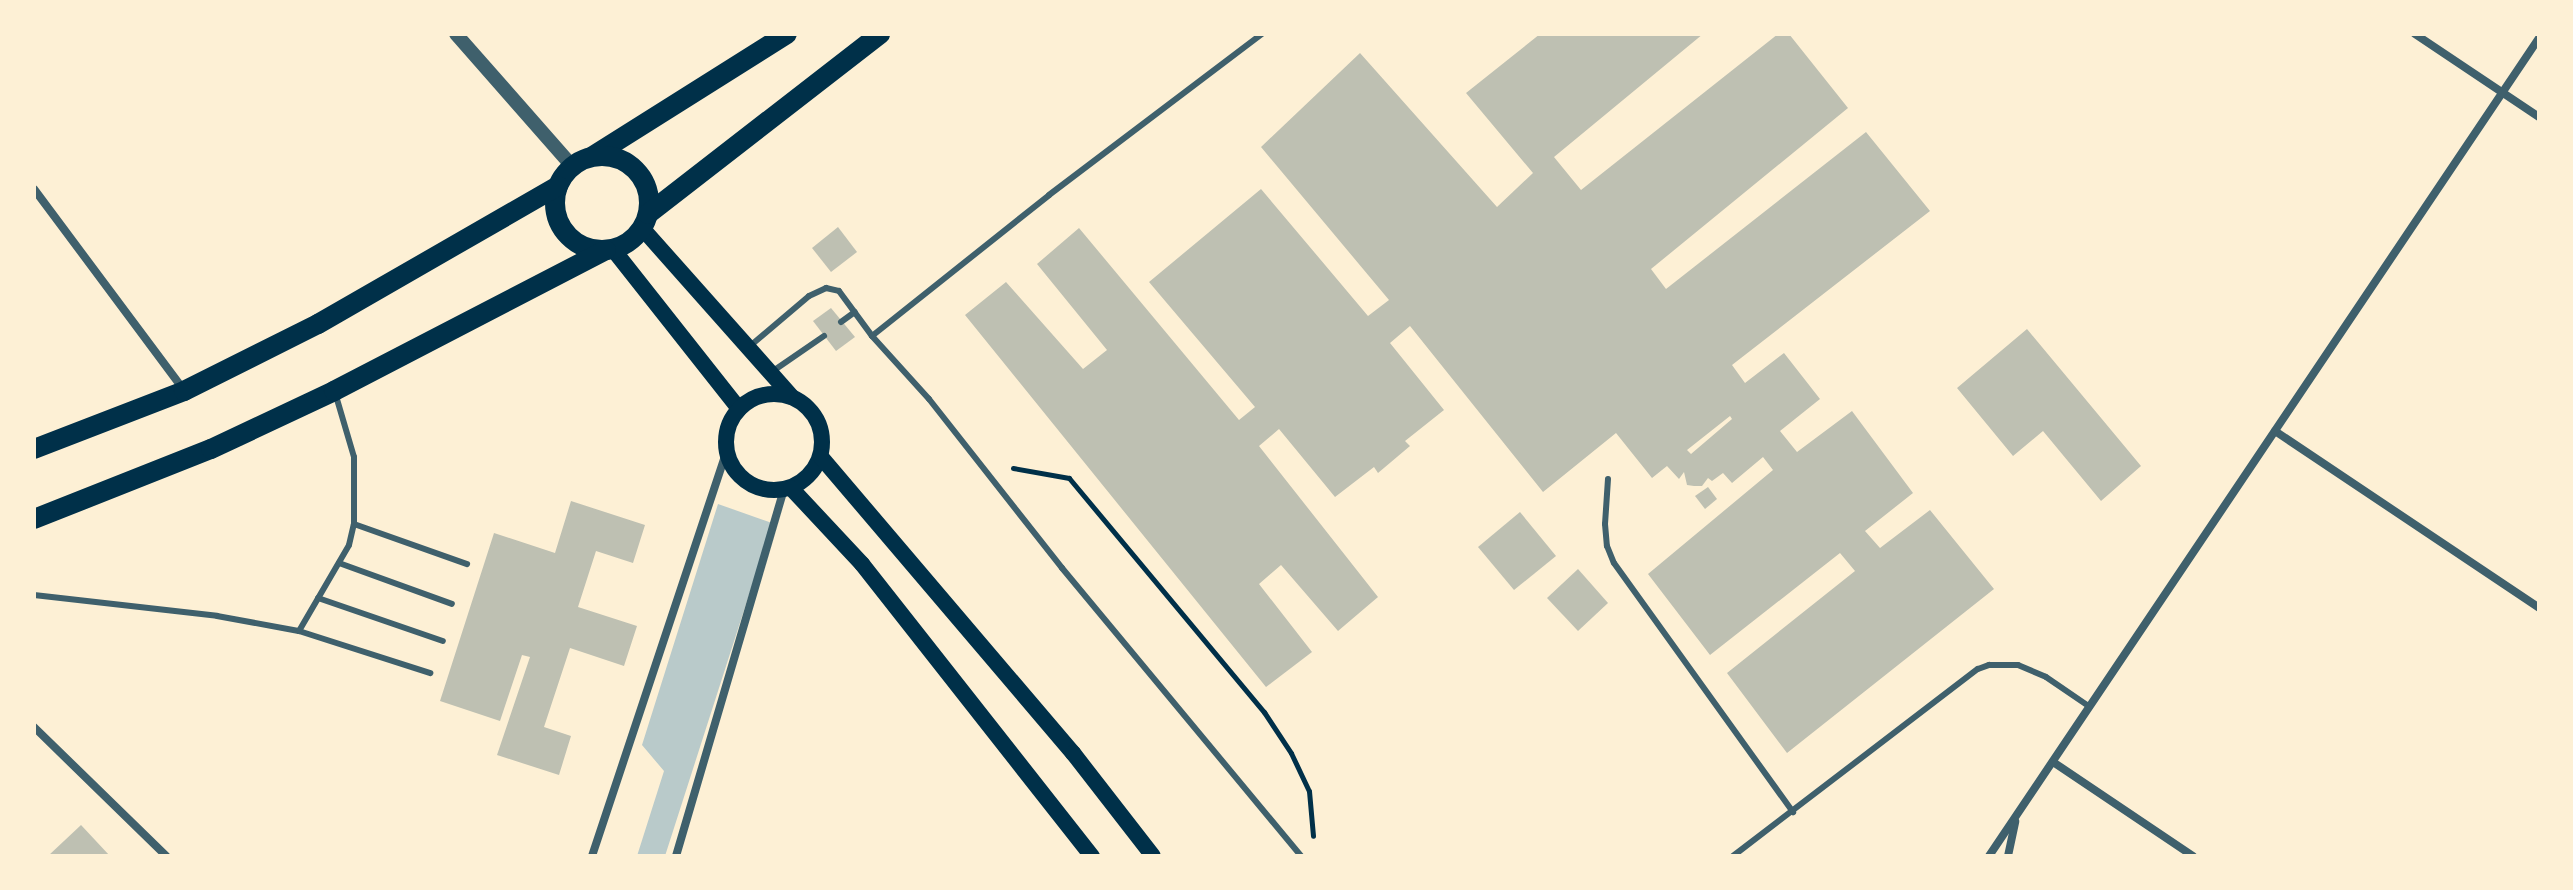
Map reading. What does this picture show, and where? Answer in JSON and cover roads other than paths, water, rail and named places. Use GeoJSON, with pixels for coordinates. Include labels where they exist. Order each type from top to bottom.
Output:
{"type":"FeatureCollection","features":[{"type":"Feature","properties":{"kind":"main road"},"geometry":{"type":"LineString","coordinates":[[34,449],[184,391],[318,324],[558,186],[572,166],[593,156],[787,34]]}},
{"type":"Feature","properties":{"kind":"main road"},"geometry":{"type":"LineString","coordinates":[[34,519],[211,449],[334,391],[632,239],[645,221],[880,34]]}},
{"type":"Feature","properties":{"kind":"main road"},"geometry":{"type":"LineString","coordinates":[[593,156],[616,158],[638,172],[649,199],[645,221],[748,348],[792,397],[804,404],[821,428],[821,457],[814,472],[788,489],[769,491],[741,478],[727,451],[728,429],[739,409],[765,395],[792,397]]}},
{"type":"Feature","properties":{"kind":"main road"},"geometry":{"type":"LineString","coordinates":[[558,186],[558,216],[568,234],[590,248],[609,249],[739,409]]}},
{"type":"Feature","properties":{"kind":"main road"},"geometry":{"type":"LineString","coordinates":[[821,457],[1073,753],[1153,856]]}},
{"type":"Feature","properties":{"kind":"main road"},"geometry":{"type":"LineString","coordinates":[[788,489],[862,564],[1092,856]]}},
{"type":"Feature","properties":{"kind":"street"},"geometry":{"type":"LineString","coordinates":[[456,34],[572,166]]}},
{"type":"Feature","properties":{"kind":"street"},"geometry":{"type":"LineString","coordinates":[[2415,34],[2539,117]]}},
{"type":"Feature","properties":{"kind":"street"},"geometry":{"type":"LineString","coordinates":[[1989,856],[2539,38]]}},
{"type":"Feature","properties":{"kind":"street"},"geometry":{"type":"LineString","coordinates":[[34,189],[184,391]]}},
{"type":"Feature","properties":{"kind":"street"},"geometry":{"type":"LineString","coordinates":[[2275,431],[2539,608]]}},
{"type":"Feature","properties":{"kind":"street"},"geometry":{"type":"LineString","coordinates":[[592,856],[727,451]]}},
{"type":"Feature","properties":{"kind":"street"},"geometry":{"type":"LineString","coordinates":[[676,856],[788,489]]}},
{"type":"Feature","properties":{"kind":"street"},"geometry":{"type":"LineString","coordinates":[[34,727],[166,856]]}},
{"type":"Feature","properties":{"kind":"street"},"geometry":{"type":"LineString","coordinates":[[2053,762],[2193,856]]}},
{"type":"Feature","properties":{"kind":"street"},"geometry":{"type":"LineString","coordinates":[[2008,856],[2016,817]]}},
{"type":"Feature","properties":{"kind":"lane"},"geometry":{"type":"LineString","coordinates":[[872,336],[1049,195],[1262,34]]}},
{"type":"Feature","properties":{"kind":"lane"},"geometry":{"type":"LineString","coordinates":[[748,348],[809,296],[826,288],[839,291],[872,336],[929,399],[1301,856]]}},
{"type":"Feature","properties":{"kind":"lane"},"geometry":{"type":"LineString","coordinates":[[841,322],[855,312]]}},
{"type":"Feature","properties":{"kind":"lane"},"geometry":{"type":"LineString","coordinates":[[770,373],[824,336]]}},
{"type":"Feature","properties":{"kind":"lane"},"geometry":{"type":"LineString","coordinates":[[299,631],[349,545],[354,524],[354,457],[334,391]]}},
{"type":"Feature","properties":{"kind":"lane"},"geometry":{"type":"LineString","coordinates":[[1608,479],[1605,524],[1607,546],[1614,563],[1793,812]]}},
{"type":"Feature","properties":{"kind":"lane"},"geometry":{"type":"LineString","coordinates":[[354,524],[467,564]]}},
{"type":"Feature","properties":{"kind":"lane"},"geometry":{"type":"LineString","coordinates":[[339,563],[452,604]]}},
{"type":"Feature","properties":{"kind":"lane"},"geometry":{"type":"LineString","coordinates":[[34,595],[217,616],[299,631],[430,673]]}},
{"type":"Feature","properties":{"kind":"lane"},"geometry":{"type":"LineString","coordinates":[[318,598],[443,641]]}},
{"type":"Feature","properties":{"kind":"lane"},"geometry":{"type":"LineString","coordinates":[[1733,856],[1978,669],[1989,665],[2018,665],[2046,677],[2090,707]]}}]}
